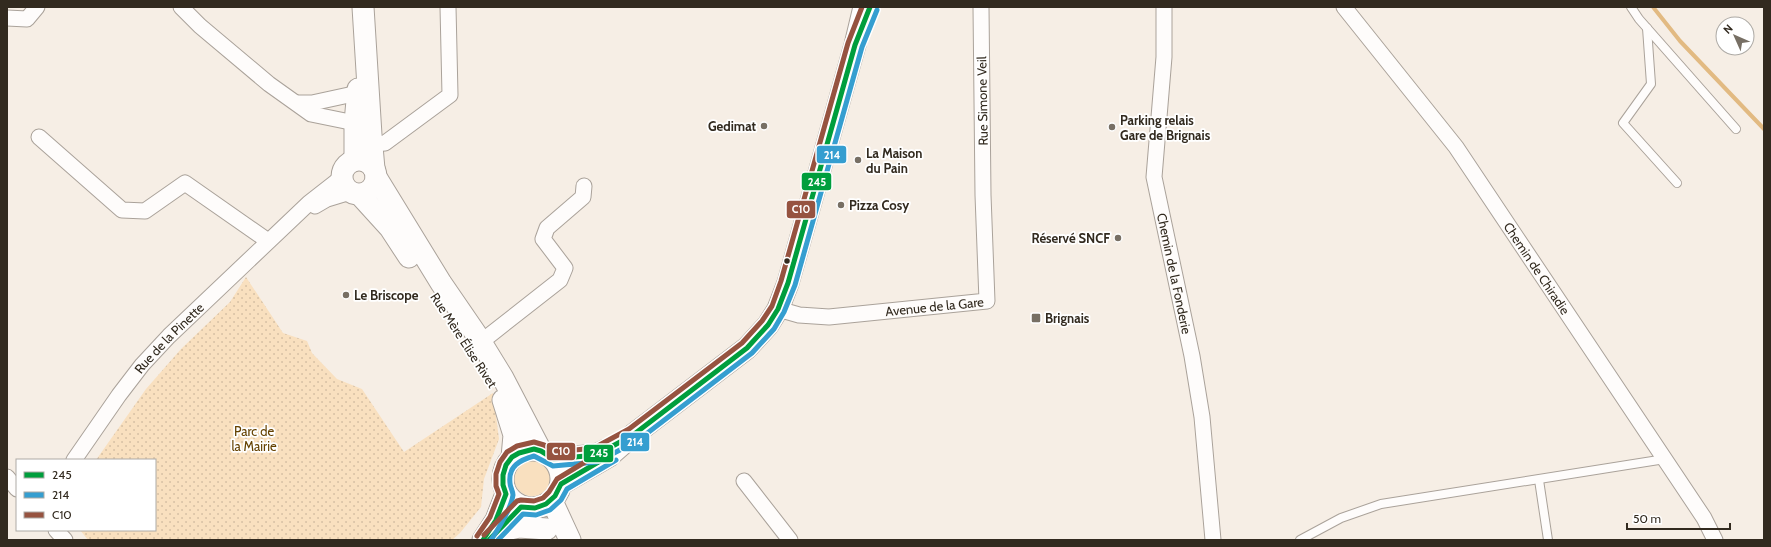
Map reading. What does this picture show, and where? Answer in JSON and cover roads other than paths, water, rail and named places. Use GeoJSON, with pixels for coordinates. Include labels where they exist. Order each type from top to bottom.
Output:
{"type":"FeatureCollection","features":[{"type":"Feature","properties":{"kind":"street"},"geometry":{"type":"LineString","coordinates":[[7,18],[28,19],[37,7]]}},
{"type":"Feature","properties":{"kind":"street"},"geometry":{"type":"LineString","coordinates":[[181,7],[200,26],[269,84],[298,103],[311,114],[366,134],[385,143],[450,95],[448,7]]}},
{"type":"Feature","properties":{"kind":"street","name":"Rue Mère Élise Rivet"},"geometry":{"type":"LineString","coordinates":[[362,7],[358,32],[358,93],[375,173],[441,283],[481,342],[548,455]]}},
{"type":"Feature","properties":{"kind":"street","name":"Rue Mère Élise Rivet"},"geometry":{"type":"LineString","coordinates":[[355,160],[366,134],[362,7]]}},
{"type":"Feature","properties":{"kind":"street"},"geometry":{"type":"LineString","coordinates":[[517,503],[539,508],[556,492],[609,456],[747,348],[768,325],[778,309],[788,283],[855,45],[864,7]]}},
{"type":"Feature","properties":{"kind":"street"},"geometry":{"type":"LineString","coordinates":[[855,45],[870,7]]}},
{"type":"Feature","properties":{"kind":"street","name":"Rue Simone Veil"},"geometry":{"type":"LineString","coordinates":[[981,7],[983,195]]}},
{"type":"Feature","properties":{"kind":"street","name":"Chemin de la Fonderie"},"geometry":{"type":"LineString","coordinates":[[1164,7],[1164,57],[1154,177],[1192,356],[1202,417],[1213,540]]}},
{"type":"Feature","properties":{"kind":"street","name":"Chemin de Chiradie"},"geometry":{"type":"LineString","coordinates":[[1344,7],[1456,147],[1704,518],[1715,540]]}},
{"type":"Feature","properties":{"kind":"street"},"geometry":{"type":"LineString","coordinates":[[298,103],[312,103],[358,93]]}},
{"type":"Feature","properties":{"kind":"street"},"geometry":{"type":"LineString","coordinates":[[39,137],[122,210],[145,211],[185,183],[268,241]]}},
{"type":"Feature","properties":{"kind":"street"},"geometry":{"type":"LineString","coordinates":[[355,160],[366,161],[375,173],[373,187],[365,193],[351,188],[343,169],[355,160]]}},
{"type":"Feature","properties":{"kind":"street","name":"Rue Mère Élise Rivet"},"geometry":{"type":"LineString","coordinates":[[481,342],[560,280],[565,268],[543,239],[547,228],[583,197],[584,186]]}},
{"type":"Feature","properties":{"kind":"street","name":"Rue Mère Élise Rivet"},"geometry":{"type":"LineString","coordinates":[[351,188],[390,228],[463,338],[489,374],[508,413],[514,435],[512,457]]}},
{"type":"Feature","properties":{"kind":"street","name":"Rue de la Pinette"},"geometry":{"type":"LineString","coordinates":[[75,459],[119,395],[142,366],[169,336],[309,203],[351,188]]}},
{"type":"Feature","properties":{"kind":"street","name":"Avenue de la Gare"},"geometry":{"type":"LineString","coordinates":[[778,309],[799,315],[829,317],[987,301],[983,195]]}},
{"type":"Feature","properties":{"kind":"street"},"geometry":{"type":"LineString","coordinates":[[553,535],[517,503],[503,484],[503,474],[506,465],[512,457],[526,450],[548,455],[596,455],[633,436]]}},
{"type":"Feature","properties":{"kind":"street"},"geometry":{"type":"LineString","coordinates":[[548,455],[559,466],[561,475],[556,492],[570,540]]}},
{"type":"Feature","properties":{"kind":"street"},"geometry":{"type":"LineString","coordinates":[[7,477],[16,488]]}},
{"type":"Feature","properties":{"kind":"street"},"geometry":{"type":"LineString","coordinates":[[744,481],[790,540]]}},
{"type":"Feature","properties":{"kind":"street"},"geometry":{"type":"LineString","coordinates":[[490,537],[517,503]]}},
{"type":"Feature","properties":{"kind":"street"},"geometry":{"type":"LineString","coordinates":[[490,537],[519,527],[553,535]]}},
{"type":"Feature","properties":{"kind":"street"},"geometry":{"type":"LineString","coordinates":[[57,531],[65,540]]}},
{"type":"Feature","properties":{"kind":"lane"},"geometry":{"type":"LineString","coordinates":[[1631,7],[1647,28],[1736,129]]}},
{"type":"Feature","properties":{"kind":"lane"},"geometry":{"type":"LineString","coordinates":[[1647,28],[1651,84],[1623,123],[1677,183]]}},
{"type":"Feature","properties":{"kind":"lane"},"geometry":{"type":"LineString","coordinates":[[1300,540],[1341,518],[1381,504],[1665,460]]}},
{"type":"Feature","properties":{"kind":"lane"},"geometry":{"type":"LineString","coordinates":[[1539,480],[1548,540]]}},
{"type":"Feature","properties":{"kind":"waterway"},"geometry":{"type":"LineString","coordinates":[[1653,7],[1680,41],[1764,129]]}},
{"type":"Feature","properties":{"kind":"place","name":"Gedimat"},"geometry":{"type":"Point","coordinates":[764,126]}},
{"type":"Feature","properties":{"kind":"place","name":"Parking relais Gare de Brignais"},"geometry":{"type":"Point","coordinates":[1112,127]}},
{"type":"Feature","properties":{"kind":"place","name":"La Maison du Pain"},"geometry":{"type":"Point","coordinates":[858,160]}},
{"type":"Feature","properties":{"kind":"place","name":"Pizza Cosy"},"geometry":{"type":"Point","coordinates":[841,205]}},
{"type":"Feature","properties":{"kind":"place","name":"Réservé SNCF"},"geometry":{"type":"Point","coordinates":[1118,238]}},
{"type":"Feature","properties":{"kind":"place","name":"Le Briscope"},"geometry":{"type":"Point","coordinates":[346,295]}},
{"type":"Feature","properties":{"kind":"place","name":"Brignais"},"geometry":{"type":"Point","coordinates":[1036,318]}},
{"type":"Feature","properties":{"kind":"park label","name":"Parc de la Mairie"},"geometry":{"type":"Point","coordinates":[254,438]}}]}
